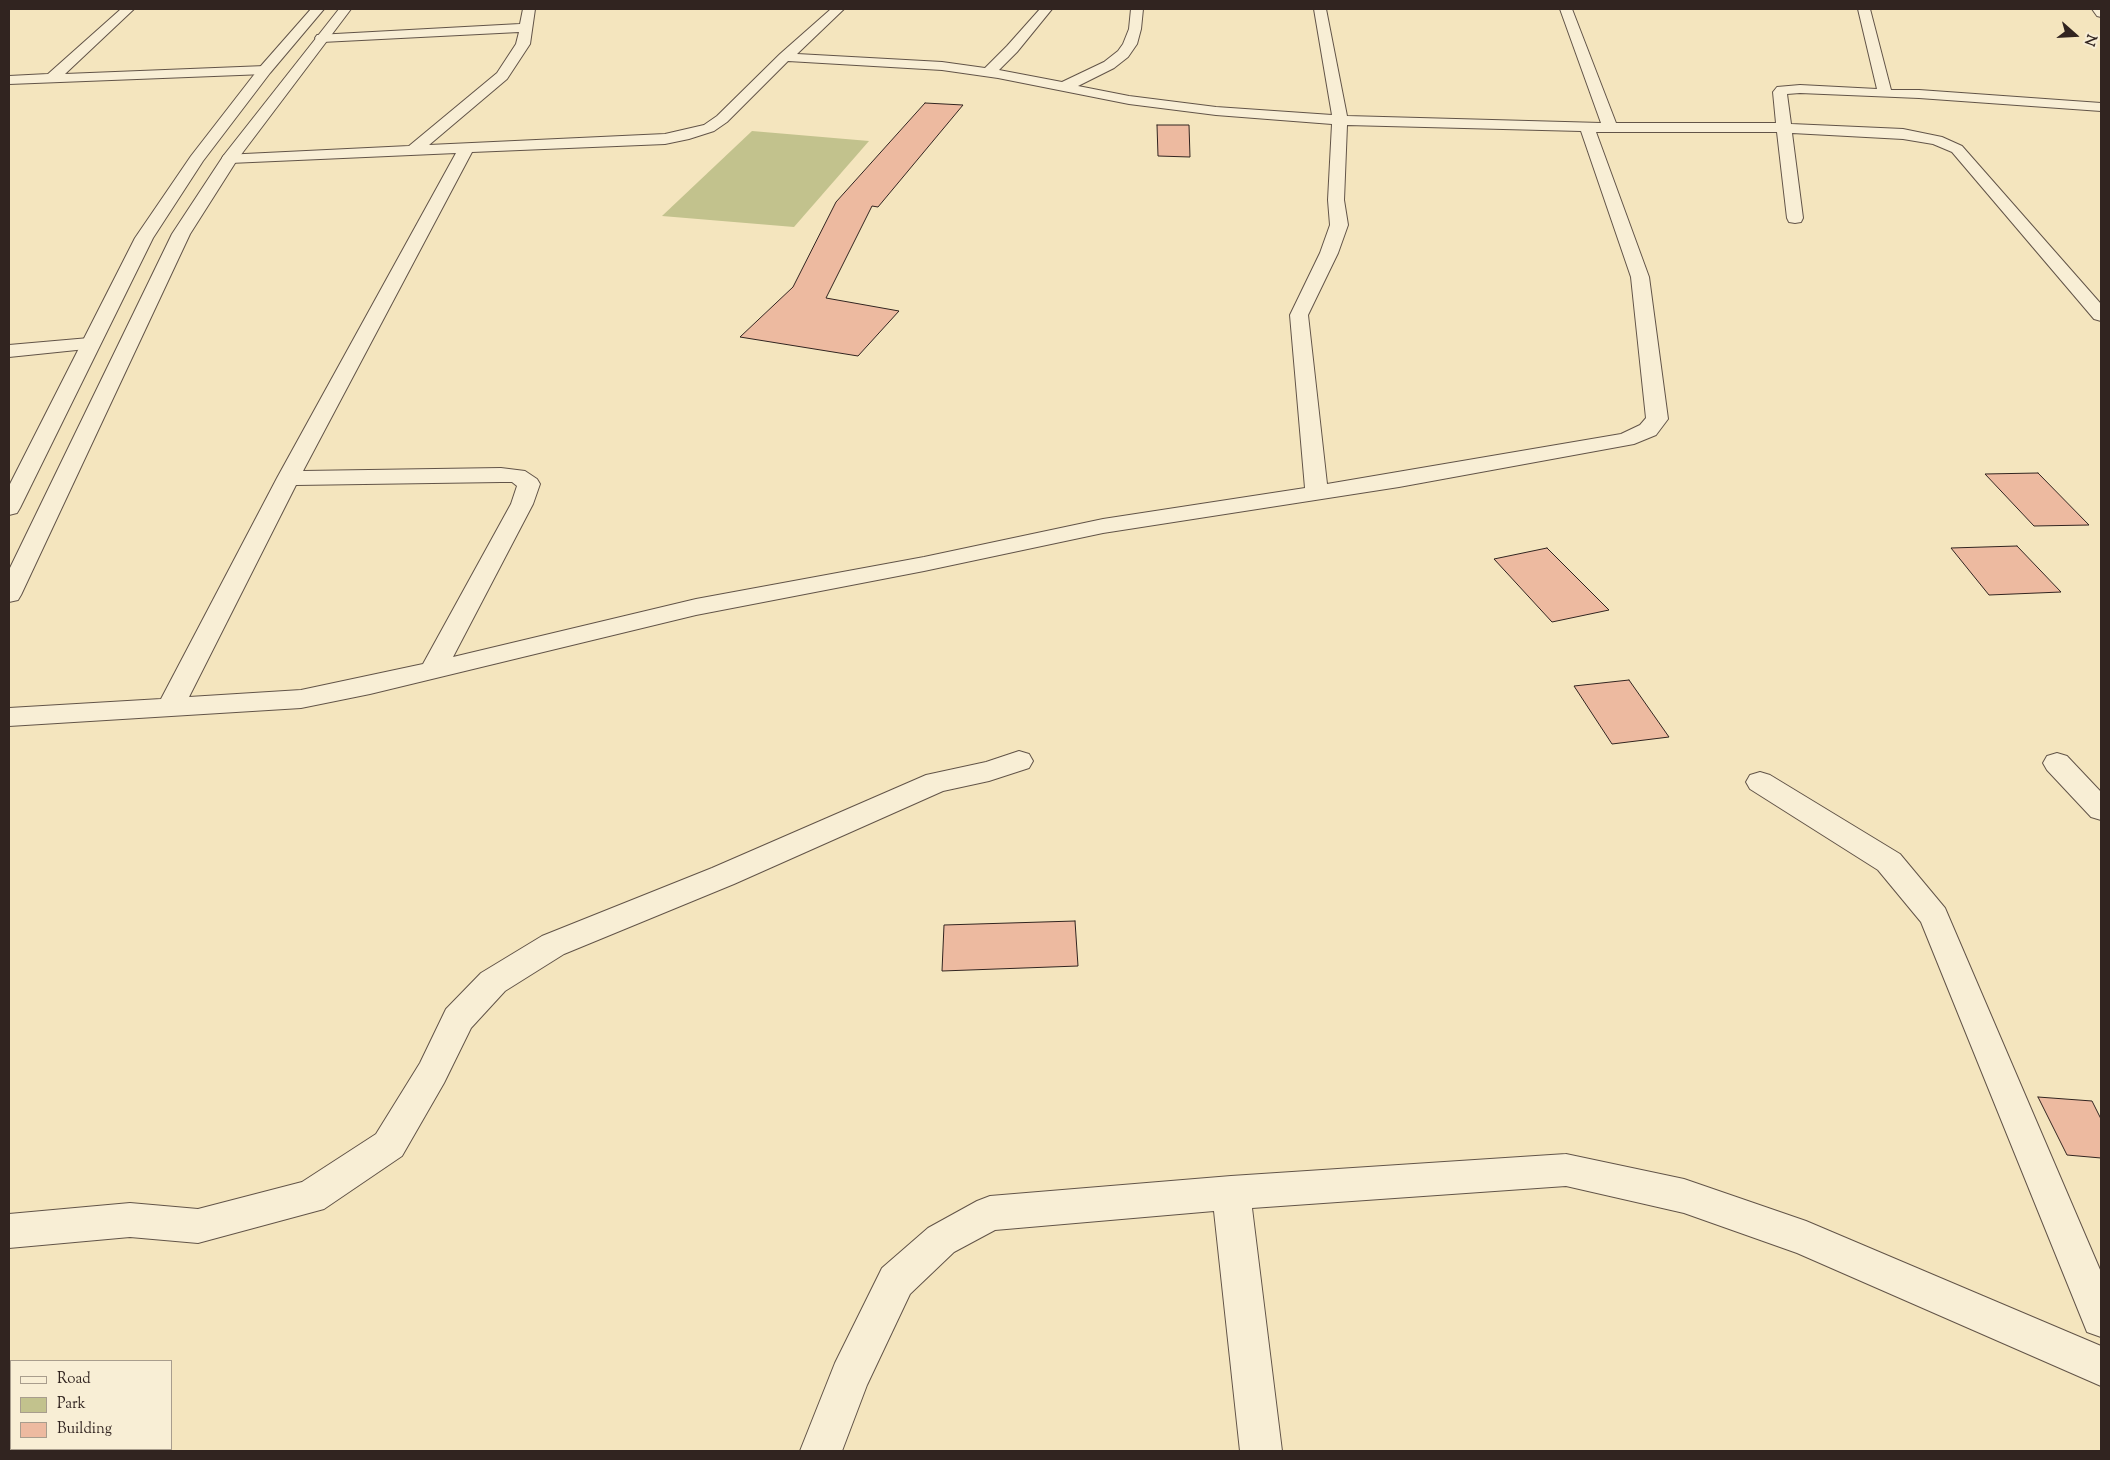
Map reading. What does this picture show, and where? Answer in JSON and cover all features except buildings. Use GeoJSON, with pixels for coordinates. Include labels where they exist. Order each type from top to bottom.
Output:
{"type":"FeatureCollection","features":[{"type":"Feature","properties":{"kind":"street"},"geometry":{"type":"LineString","coordinates":[[51,79],[128,9]]}},
{"type":"Feature","properties":{"kind":"street"},"geometry":{"type":"LineString","coordinates":[[9,508],[89,344],[144,238],[197,159],[265,70],[318,9]]}},
{"type":"Feature","properties":{"kind":"street"},"geometry":{"type":"LineString","coordinates":[[9,594],[18,555],[173,249],[230,158],[345,9]]}},
{"type":"Feature","properties":{"kind":"street"},"geometry":{"type":"LineString","coordinates":[[412,151],[502,76],[523,44],[529,9]]}},
{"type":"Feature","properties":{"kind":"street"},"geometry":{"type":"LineString","coordinates":[[230,158],[665,140],[684,136],[709,128],[722,119],[784,57],[838,9]]}},
{"type":"Feature","properties":{"kind":"street"},"geometry":{"type":"LineString","coordinates":[[988,72],[1012,49],[1046,9]]}},
{"type":"Feature","properties":{"kind":"street"},"geometry":{"type":"LineString","coordinates":[[1064,87],[1109,65],[1123,54],[1130,44],[1135,29],[1137,9]]}},
{"type":"Feature","properties":{"kind":"street"},"geometry":{"type":"LineString","coordinates":[[1317,493],[1299,314],[1329,253],[1339,225],[1336,200],[1340,120],[1320,9]]}},
{"type":"Feature","properties":{"kind":"street"},"geometry":{"type":"LineString","coordinates":[[1566,9],[1610,126]]}},
{"type":"Feature","properties":{"kind":"street"},"geometry":{"type":"LineString","coordinates":[[1864,9],[1885,94]]}},
{"type":"Feature","properties":{"kind":"street"},"geometry":{"type":"LineString","coordinates":[[2098,9],[2101,13]]}},
{"type":"Feature","properties":{"kind":"street"},"geometry":{"type":"LineString","coordinates":[[322,38],[526,28]]}},
{"type":"Feature","properties":{"kind":"street"},"geometry":{"type":"LineString","coordinates":[[784,57],[942,66],[988,72],[1170,107],[1340,120],[1587,127],[1784,128],[1903,134],[1937,140],[1957,149],[2101,315]]}},
{"type":"Feature","properties":{"kind":"street"},"geometry":{"type":"LineString","coordinates":[[9,80],[265,70]]}},
{"type":"Feature","properties":{"kind":"street"},"geometry":{"type":"LineString","coordinates":[[1795,218],[1780,92],[1782,90],[1800,89],[1919,94],[2101,107]]}},
{"type":"Feature","properties":{"kind":"street"},"geometry":{"type":"LineString","coordinates":[[9,717],[301,699],[433,670],[696,607],[924,564],[1103,526],[1317,493],[1626,440],[1648,430],[1656,419],[1640,277],[1587,127]]}},
{"type":"Feature","properties":{"kind":"street"},"geometry":{"type":"LineString","coordinates":[[170,707],[288,478],[466,149]]}},
{"type":"Feature","properties":{"kind":"street"},"geometry":{"type":"LineString","coordinates":[[9,351],[89,344]]}},
{"type":"Feature","properties":{"kind":"street"},"geometry":{"type":"LineString","coordinates":[[288,478],[517,476],[529,484],[522,504],[433,670]]}},
{"type":"Feature","properties":{"kind":"street"},"geometry":{"type":"LineString","coordinates":[[9,1231],[130,1220],[198,1226],[311,1197],[388,1145],[432,1073],[458,1019],[493,982],[545,949],[723,876],[936,782],[989,771],[1019,761]]}},
{"type":"Feature","properties":{"kind":"street"},"geometry":{"type":"LineString","coordinates":[[2057,763],[2101,810]]}},
{"type":"Feature","properties":{"kind":"street"},"geometry":{"type":"LineString","coordinates":[[1760,782],[1889,862],[1934,916],[2101,1318]]}},
{"type":"Feature","properties":{"kind":"street"},"geometry":{"type":"LineString","coordinates":[[821,1451],[849,1377],[896,1281],[941,1240],[990,1213],[1231,1193],[1566,1170],[1684,1196],[1806,1239],[2101,1366]]}},
{"type":"Feature","properties":{"kind":"street"},"geometry":{"type":"LineString","coordinates":[[1231,1193],[1261,1451]]}},
{"type":"Feature","properties":{"kind":"green space"},"geometry":{"type":"Polygon","coordinates":[[[752,131],[869,141],[794,227],[662,216],[752,131]]]}}]}
